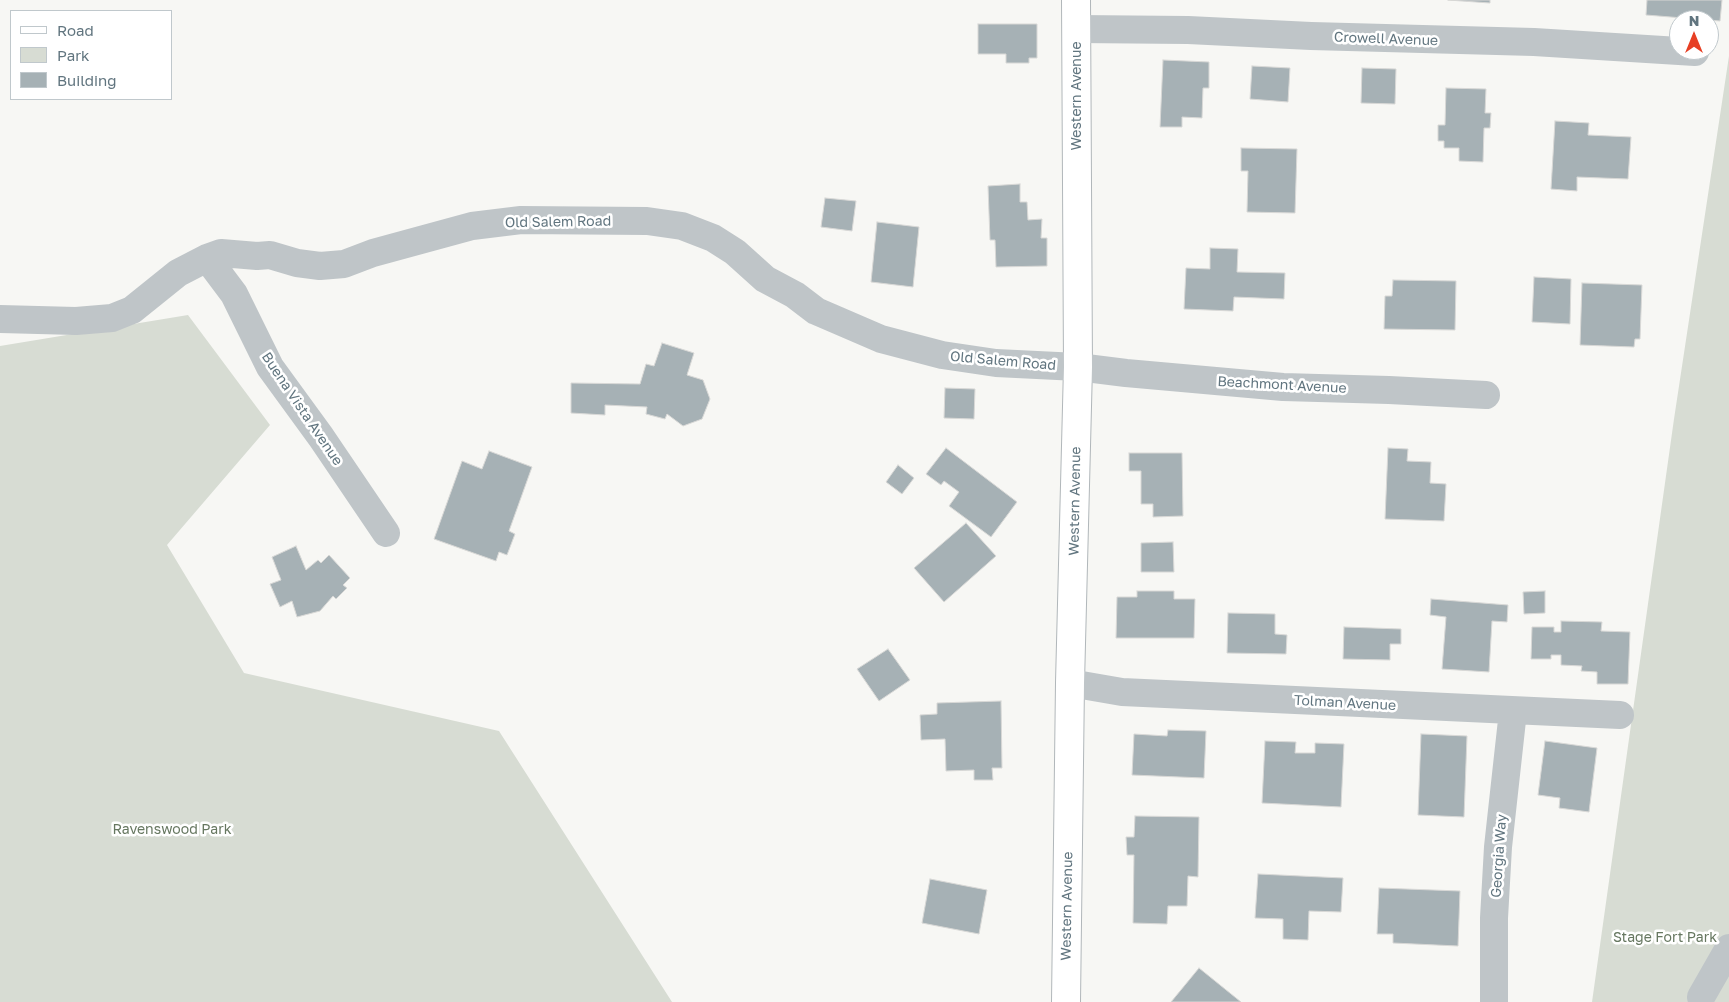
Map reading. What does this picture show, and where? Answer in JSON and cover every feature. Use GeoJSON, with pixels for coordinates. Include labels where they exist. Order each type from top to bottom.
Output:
{"type":"FeatureCollection","features":[{"type":"Feature","properties":{"kind":"main road","name":"Western Avenue"},"geometry":{"type":"LineString","coordinates":[[1066,1002],[1070,683],[1078,367],[1076,0]]}},
{"type":"Feature","properties":{"kind":"street","name":"Crowell Avenue"},"geometry":{"type":"LineString","coordinates":[[1077,29],[1188,30],[1311,36],[1534,42],[1669,50]]}},
{"type":"Feature","properties":{"kind":"street","name":"Old Salem Road"},"geometry":{"type":"LineString","coordinates":[[0,319],[76,321],[112,318],[132,310],[178,273],[221,253],[257,256],[270,254],[298,263],[320,266],[344,264],[373,252],[472,226],[521,220],[647,221],[682,226],[713,238],[735,252],[765,279],[795,295],[816,311],[882,339],[942,355],[987,361],[1078,367]]}},
{"type":"Feature","properties":{"kind":"street","name":"Buena Vista Avenue"},"geometry":{"type":"LineString","coordinates":[[207,258],[234,294],[270,367],[321,437],[386,533]]}},
{"type":"Feature","properties":{"kind":"street","name":"Beachmont Avenue"},"geometry":{"type":"LineString","coordinates":[[1078,367],[1283,387],[1486,395]]}},
{"type":"Feature","properties":{"kind":"street","name":"Tolman Avenue"},"geometry":{"type":"LineString","coordinates":[[1070,683],[1122,692],[1620,716]]}},
{"type":"Feature","properties":{"kind":"street","name":"Georgia Way"},"geometry":{"type":"LineString","coordinates":[[1494,1002],[1494,918],[1498,856],[1513,711]]}},
{"type":"Feature","properties":{"kind":"street"},"geometry":{"type":"LineString","coordinates":[[1701,997],[1729,948]]}},
{"type":"Feature","properties":{"kind":"green space","name":"Stage Fort Park"},"geometry":{"type":"Polygon","coordinates":[[[1729,56],[1729,1002],[1592,1002],[1674,419],[1729,56]]]}},
{"type":"Feature","properties":{"kind":"green space","name":"Ravenswood Park"},"geometry":{"type":"Polygon","coordinates":[[[188,315],[270,425],[167,545],[244,673],[499,731],[672,1002],[0,1002],[0,346],[188,315]]]}},
{"type":"Feature","properties":{"kind":"building"},"geometry":{"type":"Polygon","coordinates":[[[1448,0],[1490,0],[1490,3],[1448,0]]]}},
{"type":"Feature","properties":{"kind":"building"},"geometry":{"type":"Polygon","coordinates":[[[1647,0],[1722,0],[1720,21],[1719,10],[1669,10],[1669,17],[1646,15],[1647,0]]]}},
{"type":"Feature","properties":{"kind":"building"},"geometry":{"type":"Polygon","coordinates":[[[978,24],[1037,24],[1037,58],[1029,58],[1029,63],[1006,63],[1006,54],[978,54],[978,24]]]}},
{"type":"Feature","properties":{"kind":"building"},"geometry":{"type":"Polygon","coordinates":[[[1163,60],[1209,62],[1209,88],[1203,88],[1202,118],[1182,117],[1182,127],[1160,127],[1163,60]]]}},
{"type":"Feature","properties":{"kind":"building"},"geometry":{"type":"Polygon","coordinates":[[[1252,66],[1290,68],[1288,102],[1250,99],[1252,66]]]}},
{"type":"Feature","properties":{"kind":"building"},"geometry":{"type":"Polygon","coordinates":[[[1362,68],[1396,69],[1395,104],[1361,103],[1362,68]]]}},
{"type":"Feature","properties":{"kind":"building"},"geometry":{"type":"Polygon","coordinates":[[[1446,88],[1486,89],[1485,113],[1491,113],[1490,128],[1484,128],[1483,162],[1459,161],[1459,148],[1444,148],[1444,141],[1438,141],[1438,125],[1445,125],[1446,88]]]}},
{"type":"Feature","properties":{"kind":"building"},"geometry":{"type":"Polygon","coordinates":[[[1555,121],[1589,123],[1588,135],[1631,137],[1628,179],[1577,177],[1577,191],[1551,189],[1555,121]]]}},
{"type":"Feature","properties":{"kind":"building"},"geometry":{"type":"Polygon","coordinates":[[[1241,148],[1297,149],[1295,213],[1247,212],[1248,171],[1241,171],[1241,148]]]}},
{"type":"Feature","properties":{"kind":"building"},"geometry":{"type":"Polygon","coordinates":[[[1020,184],[1020,202],[1027,202],[1028,220],[1042,219],[1041,238],[1047,238],[1047,266],[996,267],[995,240],[990,240],[988,186],[1020,184]]]}},
{"type":"Feature","properties":{"kind":"building"},"geometry":{"type":"Polygon","coordinates":[[[825,198],[856,201],[852,231],[821,227],[825,198]]]}},
{"type":"Feature","properties":{"kind":"building"},"geometry":{"type":"Polygon","coordinates":[[[877,222],[919,227],[913,287],[871,282],[877,222]]]}},
{"type":"Feature","properties":{"kind":"building"},"geometry":{"type":"Polygon","coordinates":[[[1210,248],[1238,249],[1237,272],[1285,273],[1284,299],[1234,297],[1233,311],[1184,309],[1186,268],[1210,269],[1210,248]]]}},
{"type":"Feature","properties":{"kind":"building"},"geometry":{"type":"Polygon","coordinates":[[[1534,277],[1571,279],[1570,324],[1532,322],[1534,277]]]}},
{"type":"Feature","properties":{"kind":"building"},"geometry":{"type":"Polygon","coordinates":[[[1393,280],[1456,281],[1455,330],[1384,329],[1385,296],[1392,296],[1393,280]]]}},
{"type":"Feature","properties":{"kind":"building"},"geometry":{"type":"Polygon","coordinates":[[[1582,283],[1642,285],[1640,339],[1635,339],[1634,347],[1580,345],[1582,283]]]}},
{"type":"Feature","properties":{"kind":"building"},"geometry":{"type":"Polygon","coordinates":[[[662,343],[694,353],[687,375],[703,380],[710,399],[702,419],[683,426],[667,414],[665,419],[646,414],[647,407],[605,405],[605,415],[571,413],[571,383],[640,384],[646,364],[654,366],[662,343]]]}},
{"type":"Feature","properties":{"kind":"building"},"geometry":{"type":"Polygon","coordinates":[[[945,388],[975,389],[974,419],[944,418],[945,388]]]}},
{"type":"Feature","properties":{"kind":"building"},"geometry":{"type":"Polygon","coordinates":[[[946,448],[1017,502],[991,537],[949,506],[959,492],[944,481],[941,485],[926,474],[946,448]]]}},
{"type":"Feature","properties":{"kind":"building"},"geometry":{"type":"Polygon","coordinates":[[[1388,448],[1408,449],[1407,461],[1431,462],[1430,483],[1446,484],[1444,521],[1385,519],[1388,448]]]}},
{"type":"Feature","properties":{"kind":"building"},"geometry":{"type":"Polygon","coordinates":[[[489,451],[532,467],[509,531],[515,534],[507,555],[499,552],[496,561],[434,539],[462,461],[482,469],[489,451]]]}},
{"type":"Feature","properties":{"kind":"building"},"geometry":{"type":"Polygon","coordinates":[[[1129,453],[1182,453],[1183,516],[1153,517],[1153,504],[1141,504],[1141,471],[1129,471],[1129,453]]]}},
{"type":"Feature","properties":{"kind":"building"},"geometry":{"type":"Polygon","coordinates":[[[898,465],[914,478],[902,494],[886,482],[898,465]]]}},
{"type":"Feature","properties":{"kind":"building"},"geometry":{"type":"Polygon","coordinates":[[[966,523],[996,556],[944,602],[914,568],[966,523]]]}},
{"type":"Feature","properties":{"kind":"building"},"geometry":{"type":"Polygon","coordinates":[[[1173,542],[1174,572],[1141,572],[1141,543],[1173,542]]]}},
{"type":"Feature","properties":{"kind":"building"},"geometry":{"type":"Polygon","coordinates":[[[296,546],[306,570],[318,560],[321,563],[329,555],[350,578],[343,585],[347,588],[336,599],[333,596],[320,611],[297,617],[292,601],[280,607],[270,584],[281,580],[272,557],[296,546]]]}},
{"type":"Feature","properties":{"kind":"building"},"geometry":{"type":"Polygon","coordinates":[[[1137,591],[1174,591],[1174,599],[1195,599],[1194,638],[1116,638],[1117,597],[1137,597],[1137,591]]]}},
{"type":"Feature","properties":{"kind":"building"},"geometry":{"type":"Polygon","coordinates":[[[1545,591],[1545,613],[1524,614],[1523,592],[1545,591]]]}},
{"type":"Feature","properties":{"kind":"building"},"geometry":{"type":"Polygon","coordinates":[[[1431,599],[1508,605],[1507,622],[1492,621],[1489,672],[1442,669],[1446,617],[1430,615],[1431,599]]]}},
{"type":"Feature","properties":{"kind":"building"},"geometry":{"type":"Polygon","coordinates":[[[1228,613],[1275,614],[1275,634],[1287,635],[1286,654],[1227,653],[1228,613]]]}},
{"type":"Feature","properties":{"kind":"building"},"geometry":{"type":"Polygon","coordinates":[[[1561,621],[1602,622],[1601,631],[1630,632],[1628,684],[1597,684],[1597,672],[1581,671],[1582,666],[1561,665],[1561,655],[1551,655],[1551,659],[1531,659],[1532,627],[1554,627],[1554,632],[1561,632],[1561,621]]]}},
{"type":"Feature","properties":{"kind":"building"},"geometry":{"type":"Polygon","coordinates":[[[1344,627],[1401,629],[1401,644],[1390,644],[1390,660],[1343,659],[1344,627]]]}},
{"type":"Feature","properties":{"kind":"building"},"geometry":{"type":"Polygon","coordinates":[[[888,649],[910,680],[879,701],[857,669],[888,649]]]}},
{"type":"Feature","properties":{"kind":"building"},"geometry":{"type":"Polygon","coordinates":[[[1001,701],[1002,768],[992,768],[993,780],[974,780],[974,770],[946,771],[945,739],[921,740],[920,715],[937,714],[937,703],[1001,701]]]}},
{"type":"Feature","properties":{"kind":"building"},"geometry":{"type":"Polygon","coordinates":[[[1168,730],[1206,731],[1204,778],[1132,775],[1134,734],[1167,736],[1168,730]]]}},
{"type":"Feature","properties":{"kind":"building"},"geometry":{"type":"Polygon","coordinates":[[[1421,734],[1467,736],[1464,817],[1418,815],[1421,734]]]}},
{"type":"Feature","properties":{"kind":"building"},"geometry":{"type":"Polygon","coordinates":[[[1265,741],[1296,742],[1295,753],[1315,753],[1315,743],[1344,744],[1341,807],[1262,803],[1265,741]]]}},
{"type":"Feature","properties":{"kind":"building"},"geometry":{"type":"Polygon","coordinates":[[[1545,741],[1597,748],[1589,812],[1559,808],[1560,798],[1538,795],[1545,741]]]}},
{"type":"Feature","properties":{"kind":"building"},"geometry":{"type":"Polygon","coordinates":[[[1135,816],[1199,817],[1198,877],[1188,876],[1187,906],[1168,906],[1167,924],[1133,923],[1134,855],[1127,855],[1126,837],[1134,837],[1135,816]]]}},
{"type":"Feature","properties":{"kind":"building"},"geometry":{"type":"Polygon","coordinates":[[[1258,874],[1343,878],[1341,912],[1309,911],[1308,940],[1283,939],[1283,919],[1255,918],[1258,874]]]}},
{"type":"Feature","properties":{"kind":"building"},"geometry":{"type":"Polygon","coordinates":[[[930,879],[987,890],[979,934],[922,923],[930,879]]]}},
{"type":"Feature","properties":{"kind":"building"},"geometry":{"type":"Polygon","coordinates":[[[1379,888],[1460,891],[1458,946],[1393,943],[1393,934],[1377,934],[1379,888]]]}},
{"type":"Feature","properties":{"kind":"building"},"geometry":{"type":"Polygon","coordinates":[[[1199,968],[1241,1002],[1171,1002],[1199,968]]]}}]}
